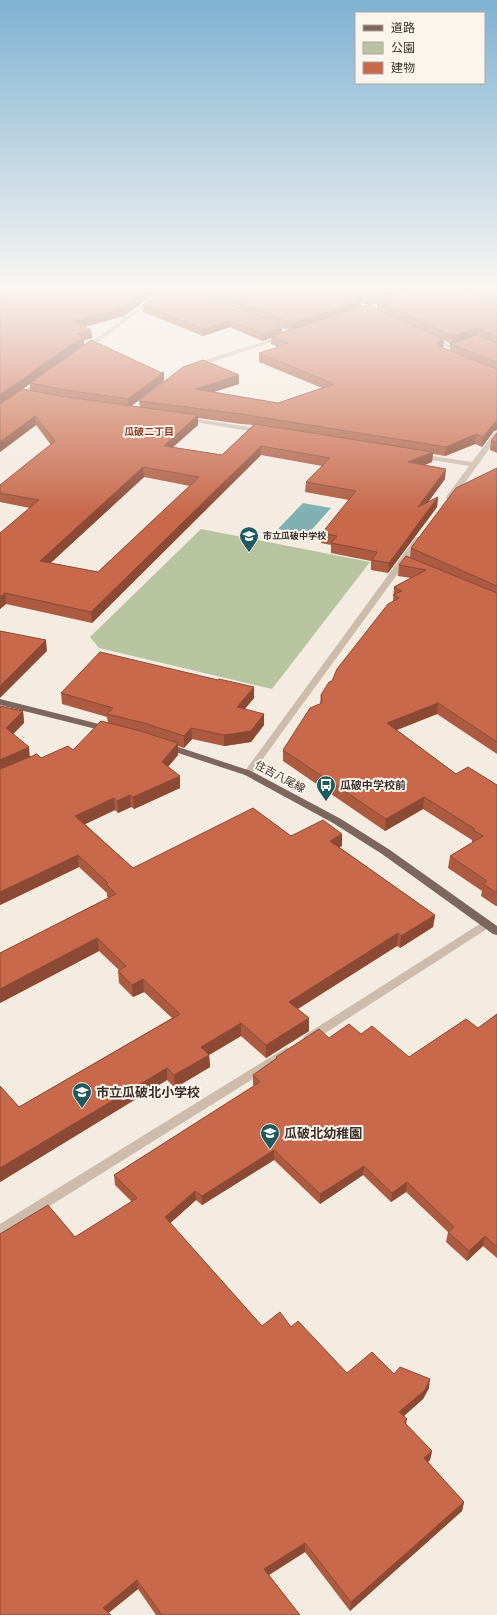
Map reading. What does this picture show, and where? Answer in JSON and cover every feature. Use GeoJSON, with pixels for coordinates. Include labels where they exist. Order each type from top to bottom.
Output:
{"type":"FeatureCollection","features":[{"type":"Feature","properties":{"kind":"main road"},"geometry":{"type":"LineString","coordinates":[[0,702],[121,733]]}},
{"type":"Feature","properties":{"kind":"main road","name":"住吉八尾線"},"geometry":{"type":"LineString","coordinates":[[156,743],[248,773],[337,821],[386,852],[494,928]]}},
{"type":"Feature","properties":{"kind":"street"},"geometry":{"type":"LineString","coordinates":[[190,368],[204,362]]}},
{"type":"Feature","properties":{"kind":"street"},"geometry":{"type":"LineString","coordinates":[[0,410],[20,394],[45,378]]}},
{"type":"Feature","properties":{"kind":"street"},"geometry":{"type":"LineString","coordinates":[[20,394],[28,396]]}},
{"type":"Feature","properties":{"kind":"street"},"geometry":{"type":"LineString","coordinates":[[176,418],[272,432]]}},
{"type":"Feature","properties":{"kind":"street"},"geometry":{"type":"LineString","coordinates":[[446,503],[497,433]]}},
{"type":"Feature","properties":{"kind":"street"},"geometry":{"type":"LineString","coordinates":[[409,455],[474,465]]}},
{"type":"Feature","properties":{"kind":"street"},"geometry":{"type":"LineString","coordinates":[[248,773],[406,562],[422,535]]}},
{"type":"Feature","properties":{"kind":"street"},"geometry":{"type":"LineString","coordinates":[[0,1231],[297,1046],[494,928]]}},
{"type":"Feature","properties":{"kind":"green space"},"geometry":{"type":"Polygon","coordinates":[[[201,529],[370,562],[272,689],[99,648],[90,637],[201,529]]]}},
{"type":"Feature","properties":{"kind":"water"},"geometry":{"type":"Polygon","coordinates":[[[303,503],[331,508],[307,535],[278,529],[303,503]]]}},
{"type":"Feature","properties":{"kind":"building"},"geometry":{"type":"Polygon","coordinates":[[[0,362],[46,362],[0,395],[0,362]]]}},
{"type":"Feature","properties":{"kind":"building"},"geometry":{"type":"Polygon","coordinates":[[[59,362],[139,362],[162,373],[164,372],[128,399],[30,383],[59,362]]]}},
{"type":"Feature","properties":{"kind":"building"},"geometry":{"type":"Polygon","coordinates":[[[196,362],[209,362],[239,375],[195,389],[278,403],[334,384],[282,362],[480,362],[497,369],[497,421],[483,437],[476,434],[446,447],[241,414],[139,401],[183,367],[196,362]]]}},
{"type":"Feature","properties":{"kind":"building"},"geometry":{"type":"Polygon","coordinates":[[[22,389],[66,397],[198,415],[164,446],[222,455],[255,424],[433,452],[408,462],[446,469],[418,507],[438,497],[389,563],[372,560],[377,552],[331,543],[337,536],[322,533],[356,491],[306,482],[330,458],[261,446],[91,612],[5,593],[0,597],[0,533],[39,500],[0,493],[0,485],[55,441],[35,416],[0,442],[0,404],[22,389]],[[143,467],[40,561],[98,572],[199,477],[143,467]]]}},
{"type":"Feature","properties":{"kind":"building"},"geometry":{"type":"Polygon","coordinates":[[[497,433],[497,443],[491,441],[497,433]]]}},
{"type":"Feature","properties":{"kind":"building"},"geometry":{"type":"Polygon","coordinates":[[[497,468],[497,586],[411,548],[456,488],[497,468]]]}},
{"type":"Feature","properties":{"kind":"building"},"geometry":{"type":"Polygon","coordinates":[[[406,556],[497,593],[497,742],[438,703],[387,723],[456,774],[468,767],[497,785],[497,893],[483,884],[487,881],[450,856],[483,836],[473,830],[475,829],[424,797],[386,819],[283,750],[310,708],[322,703],[321,695],[329,682],[332,681],[337,669],[388,604],[399,598],[393,595],[402,591],[394,587],[426,570],[399,565],[406,556]]]}},
{"type":"Feature","properties":{"kind":"building"},"geometry":{"type":"Polygon","coordinates":[[[0,631],[46,640],[0,686],[0,631]]]}},
{"type":"Feature","properties":{"kind":"building"},"geometry":{"type":"Polygon","coordinates":[[[100,652],[254,687],[237,707],[264,714],[251,731],[224,735],[191,728],[184,736],[144,723],[107,714],[113,708],[61,693],[100,652]]]}},
{"type":"Feature","properties":{"kind":"building"},"geometry":{"type":"Polygon","coordinates":[[[0,706],[23,711],[6,728],[29,747],[0,760],[0,706]]]}},
{"type":"Feature","properties":{"kind":"building"},"geometry":{"type":"Polygon","coordinates":[[[101,721],[137,730],[178,743],[162,762],[180,776],[133,797],[130,795],[117,801],[114,798],[75,816],[133,868],[253,808],[291,836],[323,820],[342,834],[330,841],[435,915],[401,936],[398,933],[289,1002],[309,1018],[266,1045],[241,1023],[201,1047],[209,1055],[174,1075],[167,1068],[0,1168],[0,1086],[19,1107],[180,1014],[143,979],[132,985],[118,971],[126,966],[97,938],[0,989],[0,953],[116,894],[106,884],[108,883],[78,855],[0,892],[0,769],[37,754],[41,758],[68,746],[73,750],[101,721]]]}},
{"type":"Feature","properties":{"kind":"building"},"geometry":{"type":"Polygon","coordinates":[[[497,1014],[497,1247],[485,1236],[469,1251],[448,1232],[454,1227],[407,1182],[392,1193],[364,1166],[320,1194],[274,1150],[202,1196],[195,1191],[165,1217],[262,1326],[280,1312],[291,1327],[298,1321],[347,1373],[372,1352],[394,1374],[400,1367],[430,1379],[425,1390],[399,1412],[407,1419],[404,1422],[432,1451],[424,1458],[464,1502],[351,1602],[305,1543],[264,1569],[300,1615],[162,1615],[137,1580],[103,1608],[111,1615],[0,1615],[0,1234],[48,1205],[75,1237],[137,1198],[114,1175],[260,1082],[253,1075],[277,1058],[276,1057],[319,1029],[329,1038],[349,1024],[361,1034],[372,1026],[409,1057],[466,1019],[478,1028],[497,1014]]]}},
{"type":"Feature","properties":{"kind":"place","name":"市立瓜破中学校"},"geometry":{"type":"Point","coordinates":[249,553]}},
{"type":"Feature","properties":{"kind":"place","name":"瓜破中学校前"},"geometry":{"type":"Point","coordinates":[326,802]}},
{"type":"Feature","properties":{"kind":"place","name":"市立瓜破北小学校"},"geometry":{"type":"Point","coordinates":[82,1109]}},
{"type":"Feature","properties":{"kind":"place","name":"瓜破北幼稚園"},"geometry":{"type":"Point","coordinates":[270,1150]}},
{"type":"Feature","properties":{"kind":"district","name":"瓜破二丁目"},"geometry":{"type":"Point","coordinates":[149,432]}}]}
